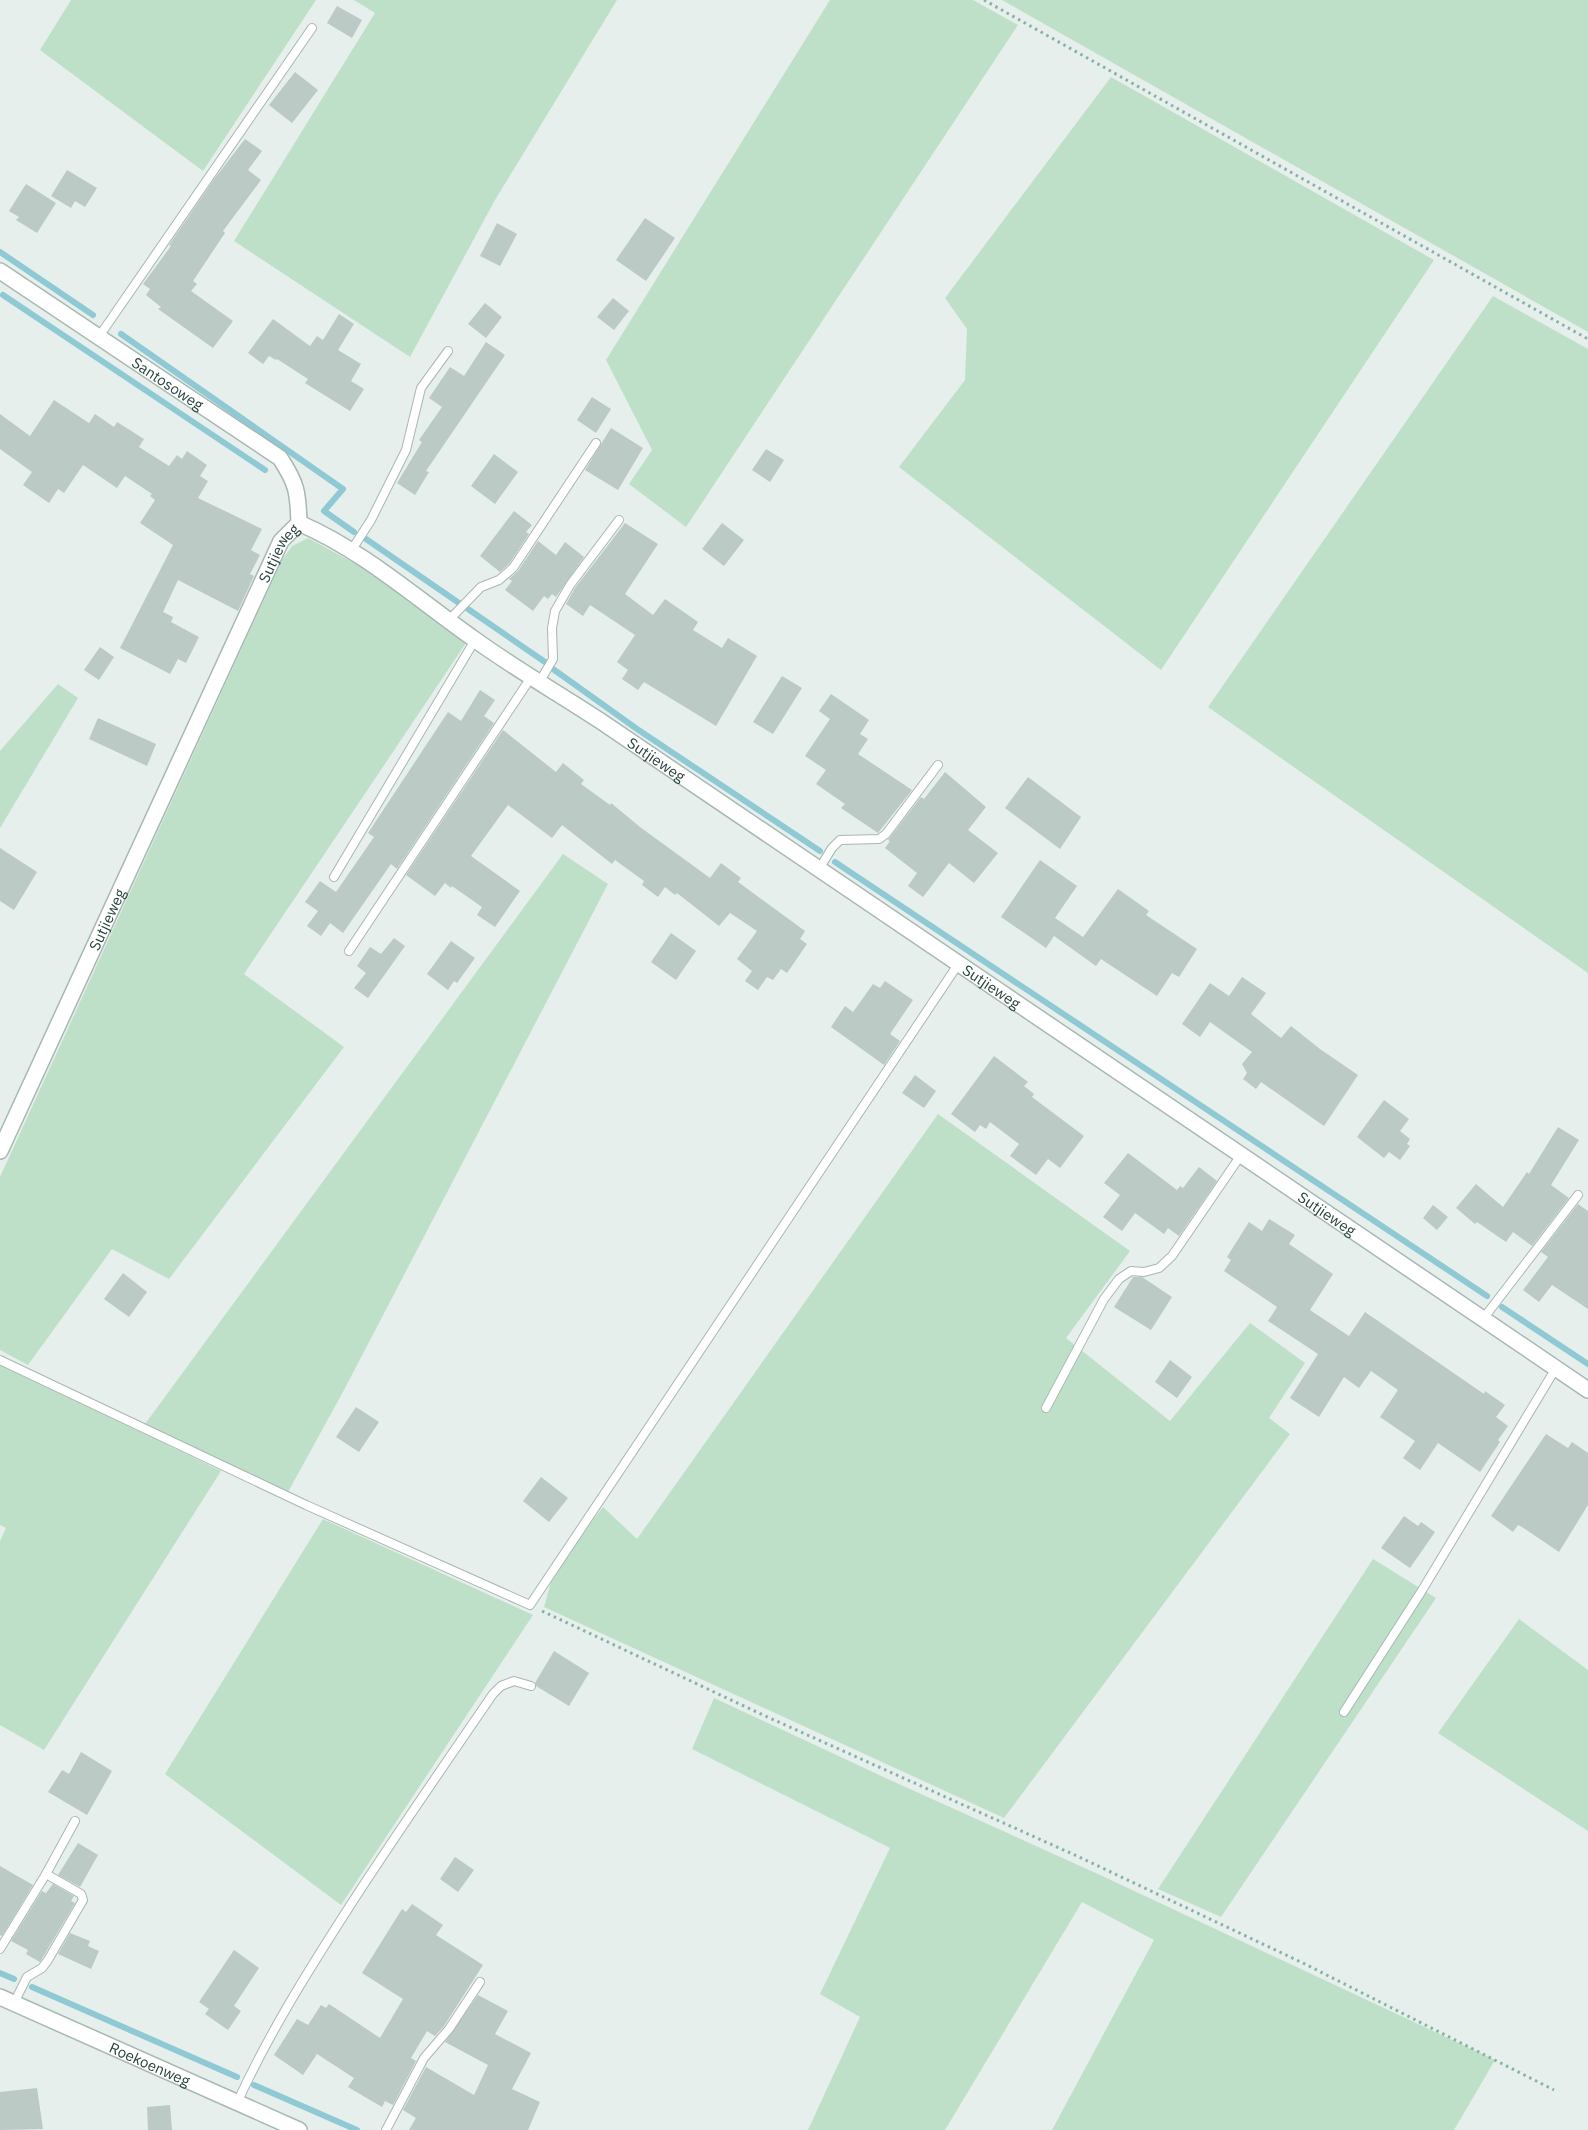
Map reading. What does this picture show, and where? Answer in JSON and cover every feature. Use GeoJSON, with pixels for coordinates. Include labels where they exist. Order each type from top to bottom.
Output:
{"type":"FeatureCollection","features":[{"type":"Feature","properties":{"kind":"street","name":"Santosoweg"},"geometry":{"type":"LineString","coordinates":[[2,277],[280,458],[294,479],[299,501],[299,523]]}},
{"type":"Feature","properties":{"kind":"street","name":"Sutjieweg"},"geometry":{"type":"LineString","coordinates":[[0,1151],[281,541],[299,523],[316,530],[381,569],[475,640],[536,678],[959,963],[1588,1390]]}},
{"type":"Feature","properties":{"kind":"street","name":"Roekoenweg"},"geometry":{"type":"LineString","coordinates":[[7,2000],[299,2130]]}},
{"type":"Feature","properties":{"kind":"lane"},"geometry":{"type":"LineString","coordinates":[[98,338],[312,28]]}},
{"type":"Feature","properties":{"kind":"lane"},"geometry":{"type":"LineString","coordinates":[[351,551],[371,520],[406,450],[421,388],[448,351]]}},
{"type":"Feature","properties":{"kind":"lane"},"geometry":{"type":"LineString","coordinates":[[449,620],[481,587],[499,580],[513,568],[596,443]]}},
{"type":"Feature","properties":{"kind":"lane"},"geometry":{"type":"LineString","coordinates":[[348,951],[536,678],[553,659],[552,628],[555,612],[570,585],[619,520]]}},
{"type":"Feature","properties":{"kind":"lane"},"geometry":{"type":"LineString","coordinates":[[334,877],[475,640]]}},
{"type":"Feature","properties":{"kind":"lane"},"geometry":{"type":"LineString","coordinates":[[819,869],[840,840],[879,839],[886,834],[938,765]]}},
{"type":"Feature","properties":{"kind":"lane"},"geometry":{"type":"LineString","coordinates":[[0,1360],[297,1501],[530,1605],[959,963]]}},
{"type":"Feature","properties":{"kind":"lane"},"geometry":{"type":"LineString","coordinates":[[1046,1408],[1104,1299],[1119,1279],[1131,1272],[1144,1272],[1159,1268],[1172,1256],[1241,1155]]}},
{"type":"Feature","properties":{"kind":"lane"},"geometry":{"type":"LineString","coordinates":[[1484,1319],[1578,1195]]}},
{"type":"Feature","properties":{"kind":"lane"},"geometry":{"type":"LineString","coordinates":[[1344,1712],[1421,1592],[1556,1368]]}},
{"type":"Feature","properties":{"kind":"lane"},"geometry":{"type":"LineString","coordinates":[[237,2103],[255,2063],[323,1947],[493,1694],[501,1686],[514,1680],[531,1686]]}},
{"type":"Feature","properties":{"kind":"lane"},"geometry":{"type":"LineString","coordinates":[[0,1949],[46,1874],[75,1821]]}},
{"type":"Feature","properties":{"kind":"lane"},"geometry":{"type":"LineString","coordinates":[[7,2000],[27,1977],[42,1968],[83,1900],[81,1894],[46,1874]]}},
{"type":"Feature","properties":{"kind":"lane"},"geometry":{"type":"LineString","coordinates":[[386,2130],[424,2058],[449,2029],[480,1982]]}},
{"type":"Feature","properties":{"kind":"path"},"geometry":{"type":"LineString","coordinates":[[984,0],[1588,339]]}},
{"type":"Feature","properties":{"kind":"path"},"geometry":{"type":"LineString","coordinates":[[530,1605],[763,1715],[1077,1856],[1305,1964],[1554,2090]]}},
{"type":"Feature","properties":{"kind":"green space"},"geometry":{"type":"Polygon","coordinates":[[[71,0],[316,0],[203,171],[40,50],[71,0]]]}},
{"type":"Feature","properties":{"kind":"green space"},"geometry":{"type":"Polygon","coordinates":[[[354,0],[617,0],[495,200],[410,357],[234,241],[375,13],[354,0]]]}},
{"type":"Feature","properties":{"kind":"green space"},"geometry":{"type":"Polygon","coordinates":[[[830,0],[973,0],[1018,25],[686,527],[629,484],[652,450],[606,360],[830,0]]]}},
{"type":"Feature","properties":{"kind":"green space"},"geometry":{"type":"Polygon","coordinates":[[[1002,0],[1588,0],[1588,332],[1002,0]]]}},
{"type":"Feature","properties":{"kind":"green space"},"geometry":{"type":"Polygon","coordinates":[[[1111,77],[1434,260],[1161,670],[899,467],[965,380],[967,329],[945,298],[1111,77]]]}},
{"type":"Feature","properties":{"kind":"green space"},"geometry":{"type":"Polygon","coordinates":[[[1493,296],[1588,349],[1588,973],[1208,707],[1493,296]]]}},
{"type":"Feature","properties":{"kind":"green space"},"geometry":{"type":"Polygon","coordinates":[[[308,538],[378,576],[466,643],[244,974],[344,1047],[169,1279],[112,1249],[28,1365],[0,1350],[0,1177],[282,560],[292,546],[308,538]]]}},
{"type":"Feature","properties":{"kind":"green space"},"geometry":{"type":"Polygon","coordinates":[[[58,684],[78,698],[0,828],[0,751],[58,684]]]}},
{"type":"Feature","properties":{"kind":"green space"},"geometry":{"type":"Polygon","coordinates":[[[563,854],[608,884],[344,1390],[288,1492],[145,1424],[563,854]]]}},
{"type":"Feature","properties":{"kind":"green space"},"geometry":{"type":"Polygon","coordinates":[[[938,1114],[1130,1251],[1066,1338],[1170,1421],[1250,1323],[1305,1363],[1269,1418],[1290,1434],[1004,1818],[544,1607],[554,1571],[603,1507],[637,1539],[938,1114]]]}},
{"type":"Feature","properties":{"kind":"green space"},"geometry":{"type":"Polygon","coordinates":[[[0,1363],[221,1471],[44,1750],[0,1725],[0,1541],[6,1528],[0,1525],[0,1363]]]}},
{"type":"Feature","properties":{"kind":"green space"},"geometry":{"type":"Polygon","coordinates":[[[323,1519],[533,1615],[341,1905],[165,1774],[323,1519]]]}},
{"type":"Feature","properties":{"kind":"green space"},"geometry":{"type":"Polygon","coordinates":[[[1373,1559],[1436,1598],[1221,1917],[1158,1889],[1373,1559]]]}},
{"type":"Feature","properties":{"kind":"green space"},"geometry":{"type":"Polygon","coordinates":[[[1519,1619],[1588,1670],[1588,1831],[1438,1733],[1519,1619]]]}},
{"type":"Feature","properties":{"kind":"green space"},"geometry":{"type":"Polygon","coordinates":[[[714,1698],[1098,1874],[1495,2060],[1454,2130],[1052,2130],[1154,1940],[1082,1902],[945,2130],[808,2130],[860,2017],[820,1994],[890,1848],[692,1749],[714,1698]]]}},
{"type":"Feature","properties":{"kind":"building"},"geometry":{"type":"Polygon","coordinates":[[[337,6],[362,20],[352,38],[327,23],[337,6]]]}},
{"type":"Feature","properties":{"kind":"building"},"geometry":{"type":"Polygon","coordinates":[[[295,72],[318,90],[292,123],[269,105],[295,72]]]}},
{"type":"Feature","properties":{"kind":"building"},"geometry":{"type":"Polygon","coordinates":[[[245,139],[262,151],[248,170],[261,180],[223,231],[225,233],[193,281],[197,284],[191,291],[233,321],[213,348],[158,309],[161,307],[146,295],[150,289],[143,284],[171,246],[169,245],[215,178],[245,139]]]}},
{"type":"Feature","properties":{"kind":"building"},"geometry":{"type":"Polygon","coordinates":[[[67,170],[97,188],[85,207],[75,201],[71,208],[51,196],[67,170]]]}},
{"type":"Feature","properties":{"kind":"building"},"geometry":{"type":"Polygon","coordinates":[[[26,184],[56,203],[37,233],[16,220],[19,217],[9,211],[26,184]]]}},
{"type":"Feature","properties":{"kind":"building"},"geometry":{"type":"Polygon","coordinates":[[[645,218],[675,238],[646,281],[616,260],[645,218]]]}},
{"type":"Feature","properties":{"kind":"building"},"geometry":{"type":"Polygon","coordinates":[[[497,223],[517,234],[500,266],[480,256],[497,223]]]}},
{"type":"Feature","properties":{"kind":"building"},"geometry":{"type":"Polygon","coordinates":[[[613,298],[629,311],[614,330],[597,317],[613,298]]]}},
{"type":"Feature","properties":{"kind":"building"},"geometry":{"type":"Polygon","coordinates":[[[485,303],[502,317],[486,338],[468,324],[485,303]]]}},
{"type":"Feature","properties":{"kind":"building"},"geometry":{"type":"Polygon","coordinates":[[[339,314],[354,324],[338,350],[361,364],[351,381],[364,389],[350,411],[305,383],[308,379],[277,359],[269,356],[263,364],[248,353],[273,319],[310,346],[317,336],[323,340],[339,314]]]}},
{"type":"Feature","properties":{"kind":"building"},"geometry":{"type":"Polygon","coordinates":[[[486,342],[505,355],[426,471],[429,472],[415,495],[397,483],[422,442],[419,440],[442,407],[429,398],[450,367],[464,376],[486,342]]]}},
{"type":"Feature","properties":{"kind":"building"},"geometry":{"type":"Polygon","coordinates":[[[592,397],[611,409],[596,433],[577,420],[592,397]]]}},
{"type":"Feature","properties":{"kind":"building"},"geometry":{"type":"Polygon","coordinates":[[[54,400],[89,423],[95,414],[114,427],[117,422],[144,439],[139,447],[169,466],[177,455],[182,459],[187,451],[207,465],[200,476],[208,481],[198,498],[262,529],[251,550],[260,555],[250,574],[254,576],[238,611],[178,580],[163,612],[173,617],[171,622],[199,637],[186,663],[178,659],[170,674],[120,648],[173,545],[140,523],[155,500],[150,496],[152,494],[125,476],[117,488],[83,465],[64,493],[58,489],[49,503],[23,485],[32,472],[0,449],[0,414],[30,436],[54,400]]]}},
{"type":"Feature","properties":{"kind":"building"},"geometry":{"type":"Polygon","coordinates":[[[611,428],[643,448],[618,490],[585,470],[611,428]]]}},
{"type":"Feature","properties":{"kind":"building"},"geometry":{"type":"Polygon","coordinates":[[[766,449],[784,460],[770,482],[752,470],[766,449]]]}},
{"type":"Feature","properties":{"kind":"building"},"geometry":{"type":"Polygon","coordinates":[[[494,454],[518,472],[495,504],[471,486],[494,454]]]}},
{"type":"Feature","properties":{"kind":"building"},"geometry":{"type":"Polygon","coordinates":[[[514,511],[532,525],[526,532],[529,534],[509,564],[500,572],[480,556],[514,511]]]}},
{"type":"Feature","properties":{"kind":"building"},"geometry":{"type":"Polygon","coordinates":[[[625,523],[658,544],[625,594],[653,615],[665,599],[698,622],[693,630],[722,648],[728,638],[757,656],[716,726],[644,682],[638,690],[622,679],[628,670],[617,662],[635,635],[590,605],[583,616],[566,604],[575,588],[625,523]]]}},
{"type":"Feature","properties":{"kind":"building"},"geometry":{"type":"Polygon","coordinates":[[[722,523],[744,540],[724,566],[702,549],[722,523]]]}},
{"type":"Feature","properties":{"kind":"building"},"geometry":{"type":"Polygon","coordinates":[[[538,541],[556,555],[565,542],[584,557],[556,597],[552,594],[548,599],[544,596],[533,611],[505,590],[512,581],[509,579],[518,571],[538,541]]]}},
{"type":"Feature","properties":{"kind":"building"},"geometry":{"type":"Polygon","coordinates":[[[100,647],[114,657],[99,680],[84,670],[100,647]]]}},
{"type":"Feature","properties":{"kind":"building"},"geometry":{"type":"Polygon","coordinates":[[[782,676],[802,688],[773,734],[753,722],[782,676]]]}},
{"type":"Feature","properties":{"kind":"building"},"geometry":{"type":"Polygon","coordinates":[[[480,690],[495,700],[484,716],[494,723],[397,869],[391,864],[343,933],[330,923],[321,936],[307,926],[318,911],[305,902],[320,881],[336,892],[374,837],[368,833],[448,712],[461,721],[480,690]]]}},
{"type":"Feature","properties":{"kind":"building"},"geometry":{"type":"Polygon","coordinates":[[[831,694],[869,720],[860,734],[868,739],[858,754],[912,790],[878,833],[841,808],[845,804],[816,784],[826,770],[805,756],[830,719],[819,711],[831,694]]]}},
{"type":"Feature","properties":{"kind":"building"},"geometry":{"type":"Polygon","coordinates":[[[98,718],[156,744],[147,766],[89,739],[98,718]]]}},
{"type":"Feature","properties":{"kind":"building"},"geometry":{"type":"Polygon","coordinates":[[[503,730],[556,772],[563,763],[584,780],[581,784],[610,805],[611,803],[640,827],[710,878],[721,863],[741,878],[738,882],[805,931],[800,939],[807,944],[787,973],[781,969],[773,980],[767,977],[758,990],[745,981],[752,971],[737,959],[757,931],[730,913],[719,926],[677,893],[675,895],[665,887],[658,897],[642,885],[644,881],[615,860],[612,864],[562,825],[552,838],[508,805],[471,856],[520,891],[495,927],[477,915],[482,907],[452,886],[451,888],[445,883],[435,896],[406,875],[503,730]]]}},
{"type":"Feature","properties":{"kind":"building"},"geometry":{"type":"Polygon","coordinates":[[[945,772],[986,807],[968,830],[998,853],[974,883],[949,863],[923,897],[908,886],[917,873],[885,848],[890,841],[888,840],[921,797],[924,799],[945,772]]]}},
{"type":"Feature","properties":{"kind":"building"},"geometry":{"type":"Polygon","coordinates":[[[1028,777],[1081,817],[1060,849],[1005,808],[1028,777]]]}},
{"type":"Feature","properties":{"kind":"building"},"geometry":{"type":"Polygon","coordinates":[[[0,848],[37,872],[14,910],[0,901],[0,848]]]}},
{"type":"Feature","properties":{"kind":"building"},"geometry":{"type":"Polygon","coordinates":[[[1040,860],[1077,886],[1055,918],[1083,937],[1118,889],[1149,911],[1146,915],[1197,949],[1179,977],[1172,973],[1157,996],[1101,959],[1096,966],[1054,936],[1046,948],[1001,917],[1040,860]]]}},
{"type":"Feature","properties":{"kind":"building"},"geometry":{"type":"Polygon","coordinates":[[[671,933],[696,951],[676,980],[651,962],[671,933]]]}},
{"type":"Feature","properties":{"kind":"building"},"geometry":{"type":"Polygon","coordinates":[[[394,938],[405,946],[368,998],[354,988],[366,973],[357,966],[370,947],[381,954],[394,938]]]}},
{"type":"Feature","properties":{"kind":"building"},"geometry":{"type":"Polygon","coordinates":[[[451,941],[475,958],[457,983],[454,981],[448,990],[427,974],[451,941]]]}},
{"type":"Feature","properties":{"kind":"building"},"geometry":{"type":"Polygon","coordinates":[[[1242,977],[1266,993],[1251,1014],[1281,1038],[1291,1026],[1358,1075],[1324,1126],[1261,1082],[1256,1089],[1243,1079],[1247,1073],[1242,1064],[1252,1052],[1210,1022],[1200,1037],[1182,1024],[1210,983],[1229,996],[1242,977]]]}},
{"type":"Feature","properties":{"kind":"building"},"geometry":{"type":"Polygon","coordinates":[[[885,981],[913,1000],[890,1034],[900,1041],[884,1065],[831,1027],[845,1006],[853,1012],[873,984],[880,988],[885,981]]]}},
{"type":"Feature","properties":{"kind":"building"},"geometry":{"type":"Polygon","coordinates":[[[994,1056],[1028,1082],[1024,1086],[1034,1094],[1032,1097],[1084,1136],[1060,1168],[1048,1159],[1036,1175],[1010,1156],[1019,1144],[990,1122],[986,1129],[980,1125],[975,1132],[951,1114],[994,1056]]]}},
{"type":"Feature","properties":{"kind":"building"},"geometry":{"type":"Polygon","coordinates":[[[915,1075],[936,1091],[924,1108],[902,1093],[915,1075]]]}},
{"type":"Feature","properties":{"kind":"building"},"geometry":{"type":"Polygon","coordinates":[[[1384,1100],[1409,1119],[1400,1131],[1410,1139],[1407,1144],[1410,1146],[1400,1160],[1389,1152],[1384,1158],[1357,1137],[1384,1100]]]}},
{"type":"Feature","properties":{"kind":"building"},"geometry":{"type":"Polygon","coordinates":[[[1558,1127],[1579,1140],[1551,1185],[1569,1198],[1532,1246],[1513,1232],[1506,1242],[1477,1222],[1475,1224],[1456,1208],[1476,1184],[1503,1207],[1527,1172],[1529,1174],[1558,1127]]]}},
{"type":"Feature","properties":{"kind":"building"},"geometry":{"type":"Polygon","coordinates":[[[1128,1153],[1177,1190],[1180,1186],[1183,1188],[1199,1167],[1217,1181],[1179,1236],[1168,1228],[1164,1234],[1135,1213],[1122,1231],[1103,1217],[1120,1195],[1104,1183],[1128,1153]]]}},
{"type":"Feature","properties":{"kind":"building"},"geometry":{"type":"Polygon","coordinates":[[[1578,1204],[1588,1211],[1588,1309],[1552,1285],[1539,1302],[1523,1290],[1548,1257],[1541,1252],[1578,1204]]]}},
{"type":"Feature","properties":{"kind":"building"},"geometry":{"type":"Polygon","coordinates":[[[1433,1205],[1448,1217],[1437,1230],[1423,1218],[1433,1205]]]}},
{"type":"Feature","properties":{"kind":"building"},"geometry":{"type":"Polygon","coordinates":[[[1269,1219],[1295,1235],[1289,1244],[1333,1274],[1310,1310],[1349,1336],[1365,1312],[1484,1394],[1485,1391],[1505,1405],[1496,1417],[1508,1426],[1480,1472],[1438,1443],[1420,1470],[1403,1458],[1415,1441],[1380,1417],[1398,1390],[1371,1371],[1359,1388],[1344,1377],[1319,1417],[1290,1398],[1318,1354],[1268,1321],[1277,1307],[1224,1271],[1231,1260],[1227,1257],[1249,1222],[1262,1231],[1269,1219]]]}},
{"type":"Feature","properties":{"kind":"building"},"geometry":{"type":"Polygon","coordinates":[[[123,1273],[147,1292],[129,1317],[104,1299],[123,1273]]]}},
{"type":"Feature","properties":{"kind":"building"},"geometry":{"type":"Polygon","coordinates":[[[1133,1277],[1142,1277],[1172,1297],[1151,1330],[1114,1307],[1133,1277]]]}},
{"type":"Feature","properties":{"kind":"building"},"geometry":{"type":"Polygon","coordinates":[[[1170,1360],[1192,1377],[1177,1398],[1155,1382],[1170,1360]]]}},
{"type":"Feature","properties":{"kind":"building"},"geometry":{"type":"Polygon","coordinates":[[[356,1407],[379,1422],[359,1452],[336,1437],[356,1407]]]}},
{"type":"Feature","properties":{"kind":"building"},"geometry":{"type":"Polygon","coordinates":[[[1546,1434],[1568,1448],[1572,1442],[1588,1453],[1588,1505],[1559,1552],[1522,1527],[1518,1525],[1513,1532],[1491,1516],[1546,1434]]]}},
{"type":"Feature","properties":{"kind":"building"},"geometry":{"type":"Polygon","coordinates":[[[541,1477],[568,1498],[549,1522],[523,1501],[541,1477]]]}},
{"type":"Feature","properties":{"kind":"building"},"geometry":{"type":"Polygon","coordinates":[[[1404,1516],[1418,1526],[1421,1522],[1435,1532],[1410,1568],[1381,1548],[1404,1516]]]}},
{"type":"Feature","properties":{"kind":"building"},"geometry":{"type":"Polygon","coordinates":[[[554,1651],[589,1673],[569,1706],[536,1686],[535,1683],[554,1651]]]}},
{"type":"Feature","properties":{"kind":"building"},"geometry":{"type":"Polygon","coordinates":[[[81,1752],[112,1771],[87,1815],[48,1792],[62,1770],[69,1774],[81,1752]]]}},
{"type":"Feature","properties":{"kind":"building"},"geometry":{"type":"Polygon","coordinates":[[[78,1843],[98,1855],[80,1887],[58,1875],[78,1843]]]}},
{"type":"Feature","properties":{"kind":"building"},"geometry":{"type":"Polygon","coordinates":[[[455,1857],[474,1870],[458,1892],[440,1879],[455,1857]]]}},
{"type":"Feature","properties":{"kind":"building"},"geometry":{"type":"Polygon","coordinates":[[[0,1866],[33,1885],[2,1936],[0,1935],[0,1866]]]}},
{"type":"Feature","properties":{"kind":"building"},"geometry":{"type":"Polygon","coordinates":[[[53,1884],[74,1896],[71,1901],[75,1903],[40,1962],[26,1954],[28,1950],[11,1941],[42,1891],[46,1893],[53,1884]]]}},
{"type":"Feature","properties":{"kind":"building"},"geometry":{"type":"Polygon","coordinates":[[[412,1904],[443,1925],[436,1935],[483,1965],[444,2026],[435,2036],[427,2031],[411,2058],[416,2061],[393,2105],[385,2101],[382,2107],[348,2087],[354,2078],[317,2054],[303,2075],[274,2055],[297,2019],[308,2025],[321,2005],[326,2008],[329,2004],[380,2038],[403,1999],[362,1973],[402,1909],[406,1912],[412,1904]]]}},
{"type":"Feature","properties":{"kind":"building"},"geometry":{"type":"Polygon","coordinates":[[[70,1933],[90,1941],[88,1946],[99,1951],[91,1969],[58,1954],[70,1933]]]}},
{"type":"Feature","properties":{"kind":"building"},"geometry":{"type":"Polygon","coordinates":[[[234,1950],[259,1968],[234,2006],[241,2011],[228,2030],[205,2014],[209,2009],[199,2002],[234,1950]]]}},
{"type":"Feature","properties":{"kind":"building"},"geometry":{"type":"Polygon","coordinates":[[[478,1995],[508,2011],[495,2034],[531,2053],[512,2089],[540,2102],[528,2130],[409,2130],[416,2118],[403,2110],[426,2067],[474,2095],[488,2065],[445,2042],[478,1995]]]}},
{"type":"Feature","properties":{"kind":"building"},"geometry":{"type":"Polygon","coordinates":[[[37,2088],[43,2129],[0,2130],[0,2092],[37,2088]]]}},
{"type":"Feature","properties":{"kind":"building"},"geometry":{"type":"Polygon","coordinates":[[[170,2105],[172,2130],[148,2130],[147,2107],[170,2105]]]}},
{"type":"Feature","properties":{"kind":"waterway"},"geometry":{"type":"LineString","coordinates":[[0,252],[93,315]]}},
{"type":"Feature","properties":{"kind":"waterway"},"geometry":{"type":"LineString","coordinates":[[3,295],[265,470]]}},
{"type":"Feature","properties":{"kind":"waterway"},"geometry":{"type":"LineString","coordinates":[[121,334],[343,489],[324,511],[354,532]]}},
{"type":"Feature","properties":{"kind":"waterway"},"geometry":{"type":"LineString","coordinates":[[366,539],[459,603]]}},
{"type":"Feature","properties":{"kind":"waterway"},"geometry":{"type":"LineString","coordinates":[[468,609],[545,662]]}},
{"type":"Feature","properties":{"kind":"waterway"},"geometry":{"type":"LineString","coordinates":[[553,669],[637,729],[820,851]]}},
{"type":"Feature","properties":{"kind":"waterway"},"geometry":{"type":"LineString","coordinates":[[835,862],[1487,1296]]}},
{"type":"Feature","properties":{"kind":"waterway"},"geometry":{"type":"LineString","coordinates":[[1502,1307],[1588,1364]]}},
{"type":"Feature","properties":{"kind":"waterway"},"geometry":{"type":"LineString","coordinates":[[0,1973],[14,1979]]}},
{"type":"Feature","properties":{"kind":"waterway"},"geometry":{"type":"LineString","coordinates":[[32,1987],[237,2077]]}},
{"type":"Feature","properties":{"kind":"waterway"},"geometry":{"type":"LineString","coordinates":[[254,2085],[357,2130]]}}]}
